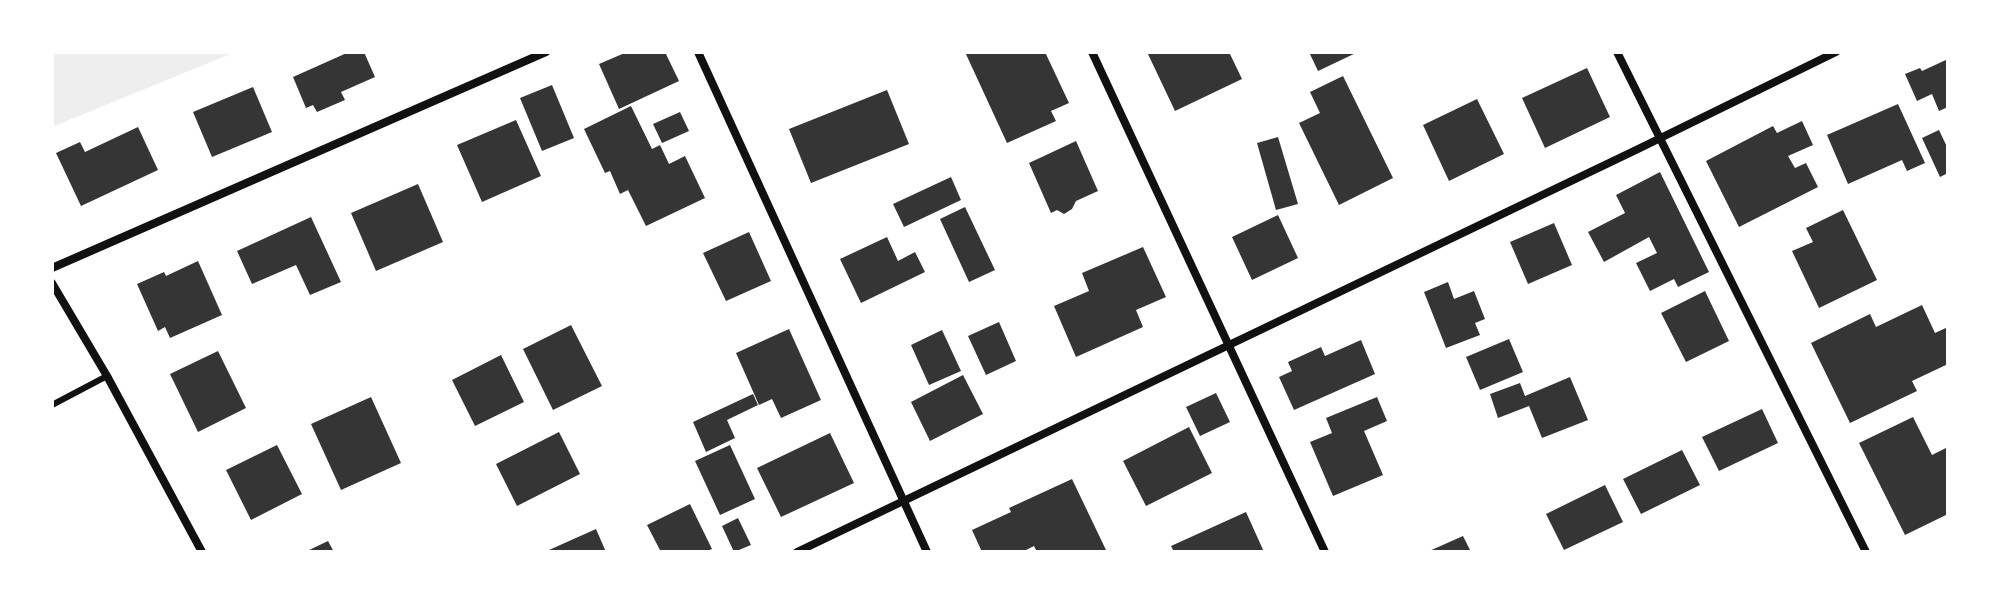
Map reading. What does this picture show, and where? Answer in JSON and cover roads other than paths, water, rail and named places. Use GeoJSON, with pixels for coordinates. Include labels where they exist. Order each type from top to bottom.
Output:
{"type":"FeatureCollection","features":[{"type":"Feature","properties":{"kind":"street"},"geometry":{"type":"LineString","coordinates":[[52,268],[546,52]]}},
{"type":"Feature","properties":{"kind":"street"},"geometry":{"type":"LineString","coordinates":[[698,52],[927,552]]}},
{"type":"Feature","properties":{"kind":"street"},"geometry":{"type":"LineString","coordinates":[[1092,52],[1325,552]]}},
{"type":"Feature","properties":{"kind":"street"},"geometry":{"type":"LineString","coordinates":[[1617,52],[1866,552]]}},
{"type":"Feature","properties":{"kind":"street"},"geometry":{"type":"LineString","coordinates":[[797,552],[1836,52]]}},
{"type":"Feature","properties":{"kind":"street"},"geometry":{"type":"LineString","coordinates":[[52,283],[107,376],[202,552]]}},
{"type":"Feature","properties":{"kind":"lane"},"geometry":{"type":"LineString","coordinates":[[52,405],[107,376]]}}]}
